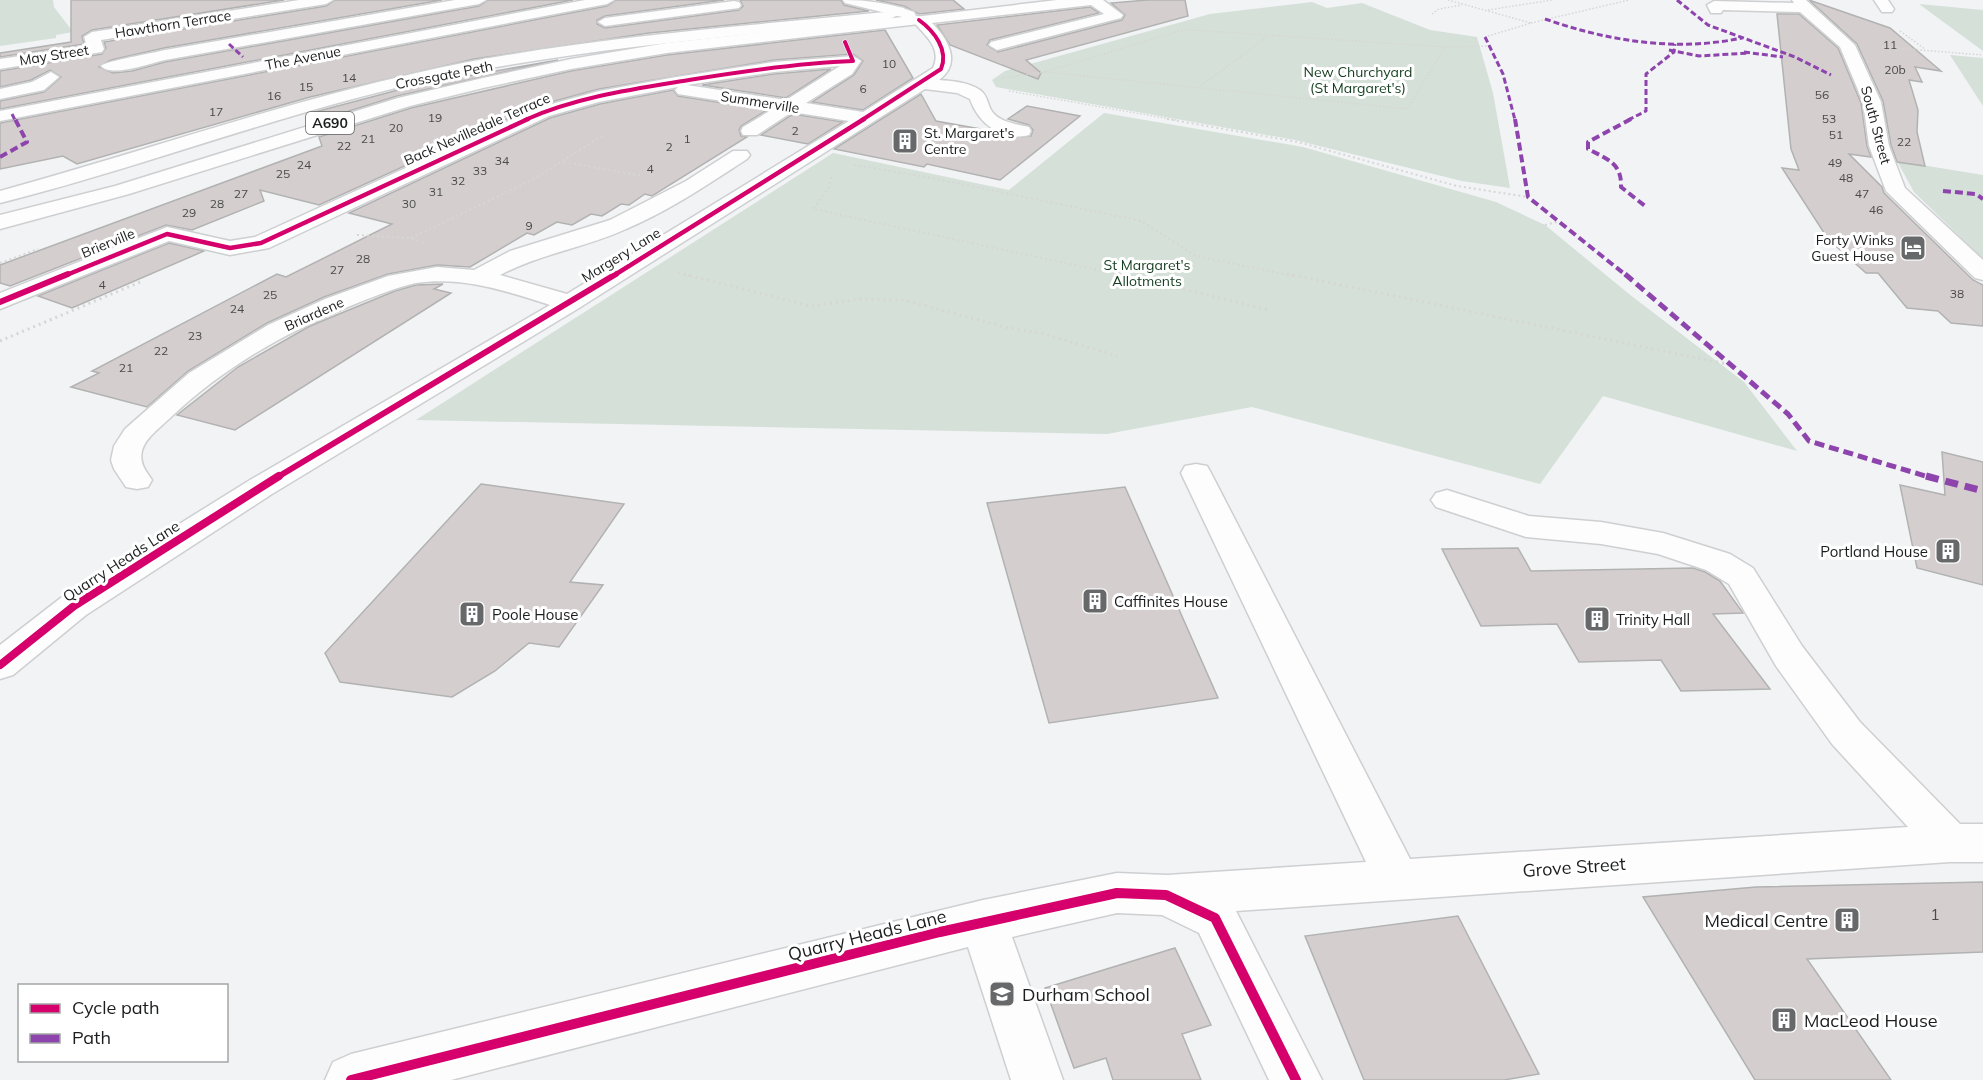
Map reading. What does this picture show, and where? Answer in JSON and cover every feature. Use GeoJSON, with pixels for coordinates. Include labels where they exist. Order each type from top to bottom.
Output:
{"type":"FeatureCollection","features":[{"type":"Feature","properties":{"kind":"main road","name":"Hawthorn Terrace"},"geometry":{"type":"LineString","coordinates":[[97,40],[323,0]]}},
{"type":"Feature","properties":{"kind":"main road"},"geometry":{"type":"LineString","coordinates":[[91,70],[479,0]]}},
{"type":"Feature","properties":{"kind":"main road","name":"The Avenue"},"geometry":{"type":"LineString","coordinates":[[0,116],[607,0]]}},
{"type":"Feature","properties":{"kind":"main road"},"geometry":{"type":"LineString","coordinates":[[605,22],[740,6],[717,0]]}},
{"type":"Feature","properties":{"kind":"main road"},"geometry":{"type":"LineString","coordinates":[[850,0],[899,11],[919,20],[1008,8],[1094,0],[1116,15],[1134,21]]}},
{"type":"Feature","properties":{"kind":"main road"},"geometry":{"type":"LineString","coordinates":[[989,0],[1008,8]]}},
{"type":"Feature","properties":{"kind":"main road"},"geometry":{"type":"LineString","coordinates":[[1716,10],[1714,5],[1802,4]]}},
{"type":"Feature","properties":{"kind":"main road","name":"South Street"},"geometry":{"type":"LineString","coordinates":[[1802,4],[1848,45],[1872,102],[1879,146],[1896,191],[1983,273]]}},
{"type":"Feature","properties":{"kind":"main road","name":"Crossgate Peth"},"geometry":{"type":"LineString","coordinates":[[0,197],[58,182],[321,103],[418,78],[588,48],[888,16],[899,11]]}},
{"type":"Feature","properties":{"kind":"main road"},"geometry":{"type":"LineString","coordinates":[[769,13],[803,21],[808,25]]}},
{"type":"Feature","properties":{"kind":"main road"},"geometry":{"type":"LineString","coordinates":[[997,45],[1116,15]]}},
{"type":"Feature","properties":{"kind":"main road"},"geometry":{"type":"LineString","coordinates":[[96,17],[97,40],[113,51],[118,63],[110,66]]}},
{"type":"Feature","properties":{"kind":"main road","name":"Margery Lane"},"geometry":{"type":"LineString","coordinates":[[261,487],[570,303],[922,83],[940,70],[944,59],[942,49],[933,33],[919,20]]}},
{"type":"Feature","properties":{"kind":"main road","name":"A690"},"geometry":{"type":"LineString","coordinates":[[0,222],[122,190],[394,105],[483,83],[571,64],[667,48],[919,20]]}},
{"type":"Feature","properties":{"kind":"main road","name":"May Street"},"geometry":{"type":"LineString","coordinates":[[0,64],[97,40]]}},
{"type":"Feature","properties":{"kind":"main road"},"geometry":{"type":"LineString","coordinates":[[750,131],[846,70],[853,61],[845,42]]}},
{"type":"Feature","properties":{"kind":"main road","name":"Back Nevilledale Terrace"},"geometry":{"type":"LineString","coordinates":[[230,248],[261,243],[543,112],[593,97],[652,86],[820,62],[853,61]]}},
{"type":"Feature","properties":{"kind":"main road"},"geometry":{"type":"LineString","coordinates":[[749,71],[826,83]]}},
{"type":"Feature","properties":{"kind":"main road"},"geometry":{"type":"LineString","coordinates":[[0,86],[71,74]]}},
{"type":"Feature","properties":{"kind":"main road"},"geometry":{"type":"LineString","coordinates":[[0,94],[38,86],[51,77]]}},
{"type":"Feature","properties":{"kind":"main road"},"geometry":{"type":"LineString","coordinates":[[922,83],[960,89],[980,99],[984,113],[997,131],[1022,130]]}},
{"type":"Feature","properties":{"kind":"main road","name":"Summerville"},"geometry":{"type":"LineString","coordinates":[[652,86],[868,118]]}},
{"type":"Feature","properties":{"kind":"main road"},"geometry":{"type":"LineString","coordinates":[[962,112],[984,113]]}},
{"type":"Feature","properties":{"kind":"main road"},"geometry":{"type":"LineString","coordinates":[[478,276],[518,256],[618,225],[693,185],[741,155]]}},
{"type":"Feature","properties":{"kind":"main road","name":"Brierville"},"geometry":{"type":"LineString","coordinates":[[0,302],[167,234],[230,248]]}},
{"type":"Feature","properties":{"kind":"main road","name":"Briardene"},"geometry":{"type":"LineString","coordinates":[[137,480],[127,467],[126,453],[137,434],[186,389],[227,359],[306,316],[383,286],[417,276],[446,273],[478,276],[570,303]]}},
{"type":"Feature","properties":{"kind":"main road"},"geometry":{"type":"LineString","coordinates":[[1196,473],[1397,879]]}},
{"type":"Feature","properties":{"kind":"main road","name":"Quarry Heads Lane"},"geometry":{"type":"LineString","coordinates":[[0,665],[74,606],[261,487]]}},
{"type":"Feature","properties":{"kind":"main road"},"geometry":{"type":"LineString","coordinates":[[1448,500],[1526,526],[1601,533],[1663,544],[1718,562],[1741,576],[1754,593],[1789,656],[1846,733],[1966,843]]}},
{"type":"Feature","properties":{"kind":"main road","name":"Grove Street"},"geometry":{"type":"LineString","coordinates":[[1166,895],[1966,843]]}},
{"type":"Feature","properties":{"kind":"main road","name":"Quarry Heads Lane"},"geometry":{"type":"LineString","coordinates":[[351,1080],[983,921],[1117,893],[1166,895],[1215,918],[1296,1080]]}},
{"type":"Feature","properties":{"kind":"main road"},"geometry":{"type":"LineString","coordinates":[[983,921],[1037,1080]]}},
{"type":"Feature","properties":{"kind":"path"},"geometry":{"type":"LineString","coordinates":[[1448,0],[1531,23]]}},
{"type":"Feature","properties":{"kind":"path"},"geometry":{"type":"LineString","coordinates":[[1453,1],[1463,0]]}},
{"type":"Feature","properties":{"kind":"path"},"geometry":{"type":"LineString","coordinates":[[1486,10],[1552,0]]}},
{"type":"Feature","properties":{"kind":"path"},"geometry":{"type":"LineString","coordinates":[[1485,37],[1531,23],[1629,0]]}},
{"type":"Feature","properties":{"kind":"path"},"geometry":{"type":"LineString","coordinates":[[1432,14],[1439,9],[1465,4]]}},
{"type":"Feature","properties":{"kind":"path"},"geometry":{"type":"LineString","coordinates":[[960,89],[1045,72],[1179,31],[1445,47],[1491,46]]}},
{"type":"Feature","properties":{"kind":"path"},"geometry":{"type":"LineString","coordinates":[[1197,88],[1267,36]]}},
{"type":"Feature","properties":{"kind":"path"},"geometry":{"type":"LineString","coordinates":[[1045,72],[1407,109],[1445,47]]}},
{"type":"Feature","properties":{"kind":"path"},"geometry":{"type":"LineString","coordinates":[[1882,47],[1983,55]]}},
{"type":"Feature","properties":{"kind":"path"},"geometry":{"type":"LineString","coordinates":[[960,89],[990,88],[1298,142],[1457,186],[1528,197]]}},
{"type":"Feature","properties":{"kind":"path"},"geometry":{"type":"LineString","coordinates":[[411,238],[476,208],[562,161],[603,135]]}},
{"type":"Feature","properties":{"kind":"path"},"geometry":{"type":"LineString","coordinates":[[562,161],[693,185]]}},
{"type":"Feature","properties":{"kind":"path"},"geometry":{"type":"LineString","coordinates":[[822,172],[858,164],[1053,202],[1141,221],[1196,256],[1732,365]]}},
{"type":"Feature","properties":{"kind":"path"},"geometry":{"type":"LineString","coordinates":[[793,165],[822,172],[831,177],[828,188],[813,209],[1173,286],[1270,310]]}},
{"type":"Feature","properties":{"kind":"path"},"geometry":{"type":"LineString","coordinates":[[1545,225],[1557,222]]}},
{"type":"Feature","properties":{"kind":"path"},"geometry":{"type":"LineString","coordinates":[[637,261],[760,295],[810,306],[862,299],[904,300],[1005,327],[1044,334],[1117,356]]}},
{"type":"Feature","properties":{"kind":"path"},"geometry":{"type":"LineString","coordinates":[[0,341],[149,278]]}},
{"type":"Feature","properties":{"kind":"green space"},"geometry":{"type":"Polygon","coordinates":[[[0,0],[53,0],[54,7],[73,32],[56,35],[56,38],[0,46],[0,0]]]}},
{"type":"Feature","properties":{"kind":"green space","name":"New Churchyard (St Margaret's)"},"geometry":{"type":"Polygon","coordinates":[[[1312,2],[1327,8],[1362,3],[1430,30],[1477,37],[1493,93],[1510,188],[1462,181],[1295,140],[996,87],[992,80],[1005,71],[1210,14],[1312,2]]]}},
{"type":"Feature","properties":{"kind":"green space"},"geometry":{"type":"Polygon","coordinates":[[[1919,4],[1983,10],[1983,51],[1919,4]]]}},
{"type":"Feature","properties":{"kind":"green space"},"geometry":{"type":"Polygon","coordinates":[[[1950,55],[1983,58],[1983,106],[1950,55]]]}},
{"type":"Feature","properties":{"kind":"green space","name":"St Margaret's Allotments"},"geometry":{"type":"Polygon","coordinates":[[[1104,113],[1303,147],[1496,202],[1545,225],[1629,294],[1744,382],[1797,451],[1603,396],[1540,484],[1252,407],[1107,434],[416,420],[833,153],[1009,190],[1104,113]]]}},
{"type":"Feature","properties":{"kind":"green space"},"geometry":{"type":"Polygon","coordinates":[[[1897,161],[1983,175],[1983,259],[1914,192],[1897,161]]]}},
{"type":"Feature","properties":{"kind":"building"},"geometry":{"type":"Polygon","coordinates":[[[71,0],[284,0],[92,30],[82,36],[84,44],[0,57],[0,53],[71,42],[71,0]]]}},
{"type":"Feature","properties":{"kind":"building"},"geometry":{"type":"Polygon","coordinates":[[[335,0],[442,0],[164,48],[111,60],[99,67],[113,73],[132,71],[165,62],[479,6],[488,0],[573,0],[0,109],[0,101],[44,92],[61,77],[50,70],[31,80],[0,87],[0,71],[102,54],[106,48],[104,42],[326,6],[335,0]]]}},
{"type":"Feature","properties":{"kind":"building"},"geometry":{"type":"Polygon","coordinates":[[[616,0],[724,0],[605,16],[597,20],[597,24],[605,28],[739,10],[743,6],[740,0],[841,0],[844,5],[869,11],[649,33],[474,59],[310,97],[77,164],[63,156],[0,169],[0,123],[607,6],[616,0]]]}},
{"type":"Feature","properties":{"kind":"building"},"geometry":{"type":"Polygon","coordinates":[[[876,0],[953,0],[964,9],[919,14],[904,6],[876,0]]]}},
{"type":"Feature","properties":{"kind":"building"},"geometry":{"type":"Polygon","coordinates":[[[1185,0],[1188,16],[1026,60],[1041,73],[1038,79],[950,45],[937,25],[1090,7],[1099,13],[990,40],[987,45],[998,52],[1122,20],[1125,15],[1111,3],[1185,0]]]}},
{"type":"Feature","properties":{"kind":"building"},"geometry":{"type":"Polygon","coordinates":[[[1809,0],[1890,28],[1941,71],[1915,67],[1922,82],[1909,80],[1918,110],[1917,132],[1925,166],[1897,162],[1891,145],[1883,101],[1857,44],[1809,0]]]}},
{"type":"Feature","properties":{"kind":"building"},"geometry":{"type":"Polygon","coordinates":[[[1777,14],[1799,14],[1838,48],[1861,103],[1867,146],[1871,157],[1849,154],[1882,187],[1884,193],[1973,280],[1983,285],[1983,326],[1951,323],[1938,311],[1907,308],[1878,273],[1866,273],[1828,239],[1782,168],[1799,170],[1791,149],[1777,14]]]}},
{"type":"Feature","properties":{"kind":"building"},"geometry":{"type":"Polygon","coordinates":[[[885,30],[913,78],[863,110],[812,102],[854,75],[863,61],[853,54],[774,60],[599,89],[536,106],[319,205],[260,190],[264,201],[192,230],[166,225],[10,286],[0,283],[0,265],[322,146],[319,137],[411,108],[571,71],[667,55],[885,30]]]}},
{"type":"Feature","properties":{"kind":"building"},"geometry":{"type":"Polygon","coordinates":[[[558,60],[397,96],[314,122],[311,113],[417,85],[558,60]]]}},
{"type":"Feature","properties":{"kind":"building"},"geometry":{"type":"Polygon","coordinates":[[[831,69],[786,98],[702,85],[774,74],[831,69]]]}},
{"type":"Feature","properties":{"kind":"building"},"geometry":{"type":"Polygon","coordinates":[[[673,90],[678,96],[767,110],[741,126],[739,130],[741,136],[747,137],[652,196],[645,194],[629,205],[621,204],[602,216],[591,214],[572,225],[557,222],[534,235],[527,233],[470,267],[437,265],[388,274],[324,297],[267,323],[188,371],[147,407],[71,387],[99,373],[92,371],[277,274],[286,277],[392,224],[349,213],[550,118],[600,104],[673,90]]]}},
{"type":"Feature","properties":{"kind":"building"},"geometry":{"type":"Polygon","coordinates":[[[921,94],[936,121],[992,131],[1009,138],[1031,136],[1033,130],[1029,125],[1008,119],[1027,106],[1080,116],[1000,180],[927,164],[924,167],[834,149],[921,94]]]}},
{"type":"Feature","properties":{"kind":"building"},"geometry":{"type":"Polygon","coordinates":[[[793,114],[843,122],[808,144],[761,135],[793,114]]]}},
{"type":"Feature","properties":{"kind":"building"},"geometry":{"type":"Polygon","coordinates":[[[169,243],[204,251],[72,308],[38,296],[169,243]]]}},
{"type":"Feature","properties":{"kind":"building"},"geometry":{"type":"Polygon","coordinates":[[[443,284],[434,289],[451,293],[235,430],[177,415],[238,367],[310,326],[395,291],[416,285],[443,284]]]}},
{"type":"Feature","properties":{"kind":"building"},"geometry":{"type":"Polygon","coordinates":[[[1942,452],[1983,462],[1983,585],[1917,568],[1900,485],[1945,495],[1942,452]]]}},
{"type":"Feature","properties":{"kind":"building","name":"Poole House"},"geometry":{"type":"Polygon","coordinates":[[[481,484],[624,504],[570,582],[603,585],[559,647],[529,643],[495,671],[452,697],[340,682],[325,653],[481,484]]]}},
{"type":"Feature","properties":{"kind":"building","name":"Caffinites House"},"geometry":{"type":"Polygon","coordinates":[[[1125,487],[1218,698],[1049,723],[987,503],[1125,487]]]}},
{"type":"Feature","properties":{"kind":"building","name":"Trinity Hall"},"geometry":{"type":"Polygon","coordinates":[[[1518,548],[1531,571],[1693,568],[1705,572],[1720,581],[1743,613],[1713,614],[1770,689],[1681,691],[1661,660],[1579,662],[1557,624],[1481,626],[1442,549],[1518,548]]]}},
{"type":"Feature","properties":{"kind":"building","name":"MacLeod House"},"geometry":{"type":"Polygon","coordinates":[[[1983,882],[1983,952],[1807,959],[1891,1080],[1755,1080],[1643,897],[1756,887],[1983,882]]]}},
{"type":"Feature","properties":{"kind":"building"},"geometry":{"type":"Polygon","coordinates":[[[1458,916],[1539,1074],[1504,1080],[1364,1080],[1305,936],[1458,916]]]}},
{"type":"Feature","properties":{"kind":"building"},"geometry":{"type":"Polygon","coordinates":[[[1175,948],[1211,1025],[1182,1034],[1201,1080],[1113,1080],[1106,1058],[1074,1068],[1045,988],[1175,948]]]}},
{"type":"Feature","properties":{"kind":"marked path"},"geometry":{"type":"LineString","coordinates":[[1677,0],[1708,25],[1795,57],[1831,75]]}},
{"type":"Feature","properties":{"kind":"marked path"},"geometry":{"type":"LineString","coordinates":[[1545,19],[1590,33],[1669,45],[1720,43],[1742,38]]}},
{"type":"Feature","properties":{"kind":"marked path"},"geometry":{"type":"LineString","coordinates":[[1485,37],[1495,55],[1509,94],[1528,197],[1646,291],[1788,414],[1809,441],[1983,491]]}},
{"type":"Feature","properties":{"kind":"marked path"},"geometry":{"type":"LineString","coordinates":[[229,44],[243,57]]}},
{"type":"Feature","properties":{"kind":"marked path"},"geometry":{"type":"LineString","coordinates":[[1645,206],[1621,187],[1620,172],[1617,166],[1588,149],[1588,142],[1646,111],[1646,74],[1674,52],[1675,44]]}},
{"type":"Feature","properties":{"kind":"marked path"},"geometry":{"type":"LineString","coordinates":[[1669,50],[1699,56],[1749,53]]}},
{"type":"Feature","properties":{"kind":"marked path"},"geometry":{"type":"LineString","coordinates":[[1744,52],[1783,57]]}},
{"type":"Feature","properties":{"kind":"marked path"},"geometry":{"type":"LineString","coordinates":[[0,157],[27,142],[12,114]]}},
{"type":"Feature","properties":{"kind":"marked path"},"geometry":{"type":"LineString","coordinates":[[1943,191],[1976,194],[1983,199]]}},
{"type":"Feature","properties":{"kind":"cycle path"},"geometry":{"type":"LineString","coordinates":[[0,665],[74,606],[261,487],[570,303],[935,75],[944,63],[942,49],[934,35],[919,20]]}},
{"type":"Feature","properties":{"kind":"cycle path"},"geometry":{"type":"LineString","coordinates":[[0,302],[167,234],[230,248],[261,243],[543,112],[562,106],[637,89],[734,73],[813,63],[853,61],[845,42]]}},
{"type":"Feature","properties":{"kind":"cycle path"},"geometry":{"type":"LineString","coordinates":[[351,1080],[940,932],[1117,893],[1166,895],[1215,918],[1296,1080]]}},
{"type":"Feature","properties":{"kind":"place","name":"St. Margaret's Centre"},"geometry":{"type":"Point","coordinates":[905,141]}},
{"type":"Feature","properties":{"kind":"place","name":"Forty Winks Guest House"},"geometry":{"type":"Point","coordinates":[1913,248]}},
{"type":"Feature","properties":{"kind":"place","name":"Portland House"},"geometry":{"type":"Point","coordinates":[1948,551]}},
{"type":"Feature","properties":{"kind":"place","name":"Caffinites House"},"geometry":{"type":"Point","coordinates":[1095,601]}},
{"type":"Feature","properties":{"kind":"place","name":"Poole House"},"geometry":{"type":"Point","coordinates":[472,614]}},
{"type":"Feature","properties":{"kind":"place","name":"Trinity Hall"},"geometry":{"type":"Point","coordinates":[1597,619]}},
{"type":"Feature","properties":{"kind":"place","name":"Medical Centre"},"geometry":{"type":"Point","coordinates":[1847,920]}},
{"type":"Feature","properties":{"kind":"place","name":"Durham School"},"geometry":{"type":"Point","coordinates":[1002,994]}},
{"type":"Feature","properties":{"kind":"place","name":"MacLeod House"},"geometry":{"type":"Point","coordinates":[1784,1020]}}]}
